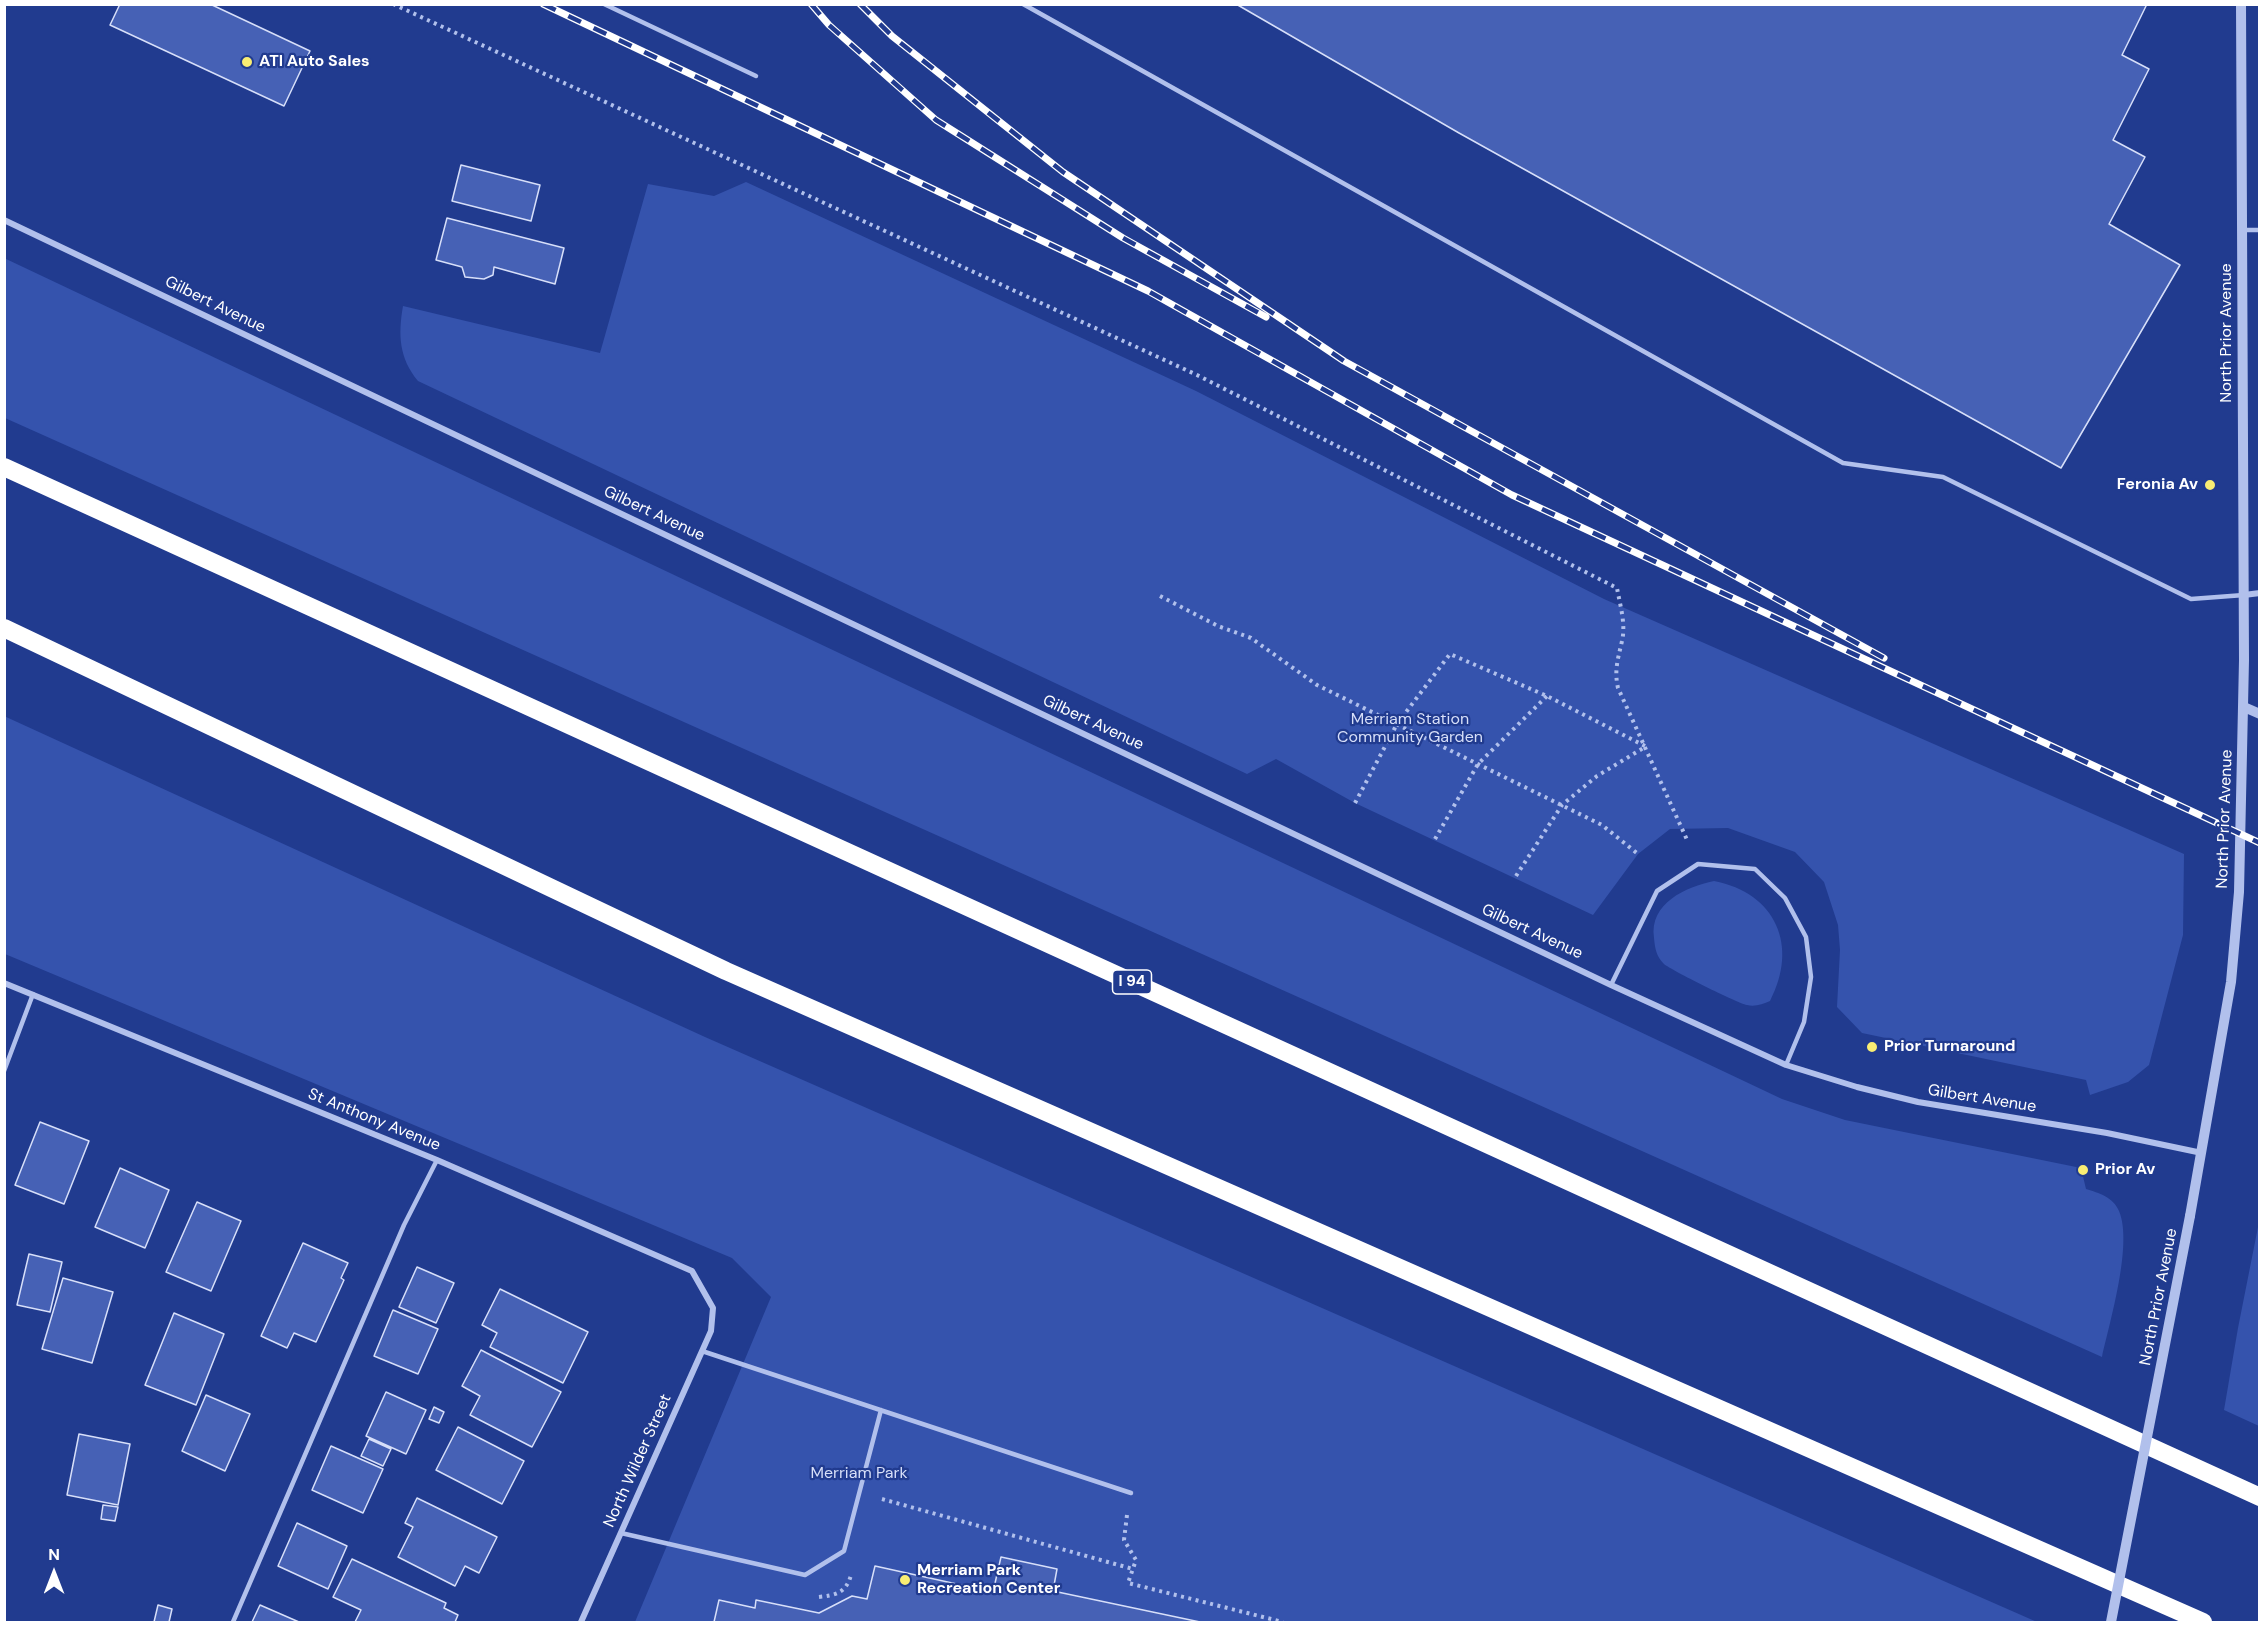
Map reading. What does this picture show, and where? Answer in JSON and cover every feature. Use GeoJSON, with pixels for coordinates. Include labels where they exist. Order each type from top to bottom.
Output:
{"type":"FeatureCollection","features":[{"type":"Feature","properties":{"kind":"highway","name":"I 94"},"geometry":{"type":"LineString","coordinates":[[4,467],[2259,1497]]}},
{"type":"Feature","properties":{"kind":"highway"},"geometry":{"type":"LineString","coordinates":[[4,628],[726,971],[2203,1623]]}},
{"type":"Feature","properties":{"kind":"street","name":"North Prior Avenue"},"geometry":{"type":"LineString","coordinates":[[2111,1623],[2203,1153],[2232,970],[2239,892],[2244,707],[2241,4]]}},
{"type":"Feature","properties":{"kind":"street","name":"Gilbert Avenue"},"geometry":{"type":"LineString","coordinates":[[4,220],[1611,985],[1786,1065],[1857,1087],[1918,1102],[2107,1133],[2203,1153]]}},
{"type":"Feature","properties":{"kind":"street"},"geometry":{"type":"LineString","coordinates":[[2244,595],[2259,593]]}},
{"type":"Feature","properties":{"kind":"street"},"geometry":{"type":"LineString","coordinates":[[2244,707],[2259,714]]}},
{"type":"Feature","properties":{"kind":"street","name":"St Anthony Avenue"},"geometry":{"type":"LineString","coordinates":[[4,983],[437,1160],[692,1271],[713,1308]]}},
{"type":"Feature","properties":{"kind":"street","name":"North Wilder Street"},"geometry":{"type":"LineString","coordinates":[[581,1623],[711,1331],[713,1308]]}},
{"type":"Feature","properties":{"kind":"lane"},"geometry":{"type":"LineString","coordinates":[[604,4],[756,76]]}},
{"type":"Feature","properties":{"kind":"lane"},"geometry":{"type":"LineString","coordinates":[[1023,4],[1843,463],[1943,477],[2191,599],[2244,595]]}},
{"type":"Feature","properties":{"kind":"lane"},"geometry":{"type":"LineString","coordinates":[[2241,230],[2259,230]]}},
{"type":"Feature","properties":{"kind":"lane"},"geometry":{"type":"LineString","coordinates":[[1611,985],[1657,891],[1698,864],[1755,869],[1785,898],[1806,937],[1811,976],[1804,1022],[1786,1065]]}},
{"type":"Feature","properties":{"kind":"lane"},"geometry":{"type":"LineString","coordinates":[[4,1071],[33,994]]}},
{"type":"Feature","properties":{"kind":"lane"},"geometry":{"type":"LineString","coordinates":[[233,1623],[404,1225],[437,1160]]}},
{"type":"Feature","properties":{"kind":"lane"},"geometry":{"type":"LineString","coordinates":[[702,1351],[1131,1493]]}},
{"type":"Feature","properties":{"kind":"lane"},"geometry":{"type":"LineString","coordinates":[[621,1533],[805,1575],[844,1551],[881,1410]]}},
{"type":"Feature","properties":{"kind":"path"},"geometry":{"type":"LineString","coordinates":[[393,4],[1197,375],[1617,588],[1623,616],[1623,640],[1615,673],[1618,688],[1698,864]]}},
{"type":"Feature","properties":{"kind":"path"},"geometry":{"type":"LineString","coordinates":[[1160,596],[1218,626],[1251,638],[1317,685],[1602,825],[1638,854]]}},
{"type":"Feature","properties":{"kind":"path"},"geometry":{"type":"LineString","coordinates":[[1355,803],[1397,724],[1450,654],[1547,696],[1646,747]]}},
{"type":"Feature","properties":{"kind":"path"},"geometry":{"type":"LineString","coordinates":[[1435,839],[1478,764],[1547,696]]}},
{"type":"Feature","properties":{"kind":"path"},"geometry":{"type":"LineString","coordinates":[[1516,876],[1562,805],[1597,776],[1646,747]]}},
{"type":"Feature","properties":{"kind":"path"},"geometry":{"type":"LineString","coordinates":[[1131,1493],[1124,1540],[1136,1560],[1128,1583],[1283,1623]]}},
{"type":"Feature","properties":{"kind":"path"},"geometry":{"type":"LineString","coordinates":[[873,1496],[1133,1569]]}},
{"type":"Feature","properties":{"kind":"path"},"geometry":{"type":"LineString","coordinates":[[812,1598],[838,1594],[848,1586],[855,1563]]}},
{"type":"Feature","properties":{"kind":"green space","name":"Merriam Station Community Garden"},"geometry":{"type":"Polygon","coordinates":[[[746,182],[1196,391],[1604,599],[2184,854],[2183,935],[2149,1065],[2128,1082],[2090,1095],[2086,1080],[1862,1033],[1837,1007],[1840,950],[1838,925],[1824,882],[1795,852],[1728,828],[1670,829],[1638,854],[1593,915],[1355,803],[1276,759],[1247,774],[418,381],[407,364],[401,336],[403,306],[600,353],[648,184],[714,196],[746,182]]]}},
{"type":"Feature","properties":{"kind":"green space"},"geometry":{"type":"Polygon","coordinates":[[[4,258],[1782,1099],[1845,1120],[2081,1168],[2086,1189],[2101,1194],[2113,1202],[2119,1211],[2123,1225],[2119,1283],[2102,1357],[5,418],[4,258]]]}},
{"type":"Feature","properties":{"kind":"green space","name":"Merriam Park"},"geometry":{"type":"Polygon","coordinates":[[[4,716],[705,1037],[2037,1622],[635,1622],[771,1297],[732,1258],[5,954],[4,716]]]}},
{"type":"Feature","properties":{"kind":"green space"},"geometry":{"type":"Polygon","coordinates":[[[1714,881],[1735,887],[1753,897],[1767,910],[1776,925],[1781,942],[1782,961],[1778,981],[1770,1001],[1753,1006],[1741,1003],[1664,964],[1655,949],[1654,926],[1663,906],[1681,892],[1714,881]]]}},
{"type":"Feature","properties":{"kind":"green space"},"geometry":{"type":"Polygon","coordinates":[[[2259,1222],[2260,1426],[2224,1410],[2259,1222]]]}},
{"type":"Feature","properties":{"kind":"building","name":"ATI Auto Sales"},"geometry":{"type":"Polygon","coordinates":[[[120,4],[210,4],[310,51],[284,106],[110,25],[120,4]]]}},
{"type":"Feature","properties":{"kind":"building"},"geometry":{"type":"Polygon","coordinates":[[[1236,4],[2147,4],[2122,55],[2149,69],[2113,140],[2145,157],[2109,224],[2180,265],[2061,468],[1459,133],[1236,4]]]}},
{"type":"Feature","properties":{"kind":"building"},"geometry":{"type":"Polygon","coordinates":[[[461,165],[540,185],[531,221],[452,201],[461,165]]]}},
{"type":"Feature","properties":{"kind":"building"},"geometry":{"type":"Polygon","coordinates":[[[447,218],[564,248],[555,284],[494,267],[493,275],[484,279],[465,277],[462,267],[436,260],[447,218]]]}},
{"type":"Feature","properties":{"kind":"building"},"geometry":{"type":"Polygon","coordinates":[[[40,1122],[89,1141],[64,1204],[15,1185],[40,1122]]]}},
{"type":"Feature","properties":{"kind":"building"},"geometry":{"type":"Polygon","coordinates":[[[120,1168],[169,1190],[145,1248],[95,1227],[120,1168]]]}},
{"type":"Feature","properties":{"kind":"building"},"geometry":{"type":"Polygon","coordinates":[[[197,1202],[241,1221],[211,1291],[166,1272],[197,1202]]]}},
{"type":"Feature","properties":{"kind":"building"},"geometry":{"type":"Polygon","coordinates":[[[303,1243],[348,1263],[341,1278],[344,1280],[316,1342],[294,1333],[287,1348],[261,1336],[303,1243]]]}},
{"type":"Feature","properties":{"kind":"building"},"geometry":{"type":"Polygon","coordinates":[[[29,1254],[62,1262],[50,1312],[17,1305],[29,1254]]]}},
{"type":"Feature","properties":{"kind":"building"},"geometry":{"type":"Polygon","coordinates":[[[417,1267],[454,1283],[436,1323],[399,1307],[417,1267]]]}},
{"type":"Feature","properties":{"kind":"building"},"geometry":{"type":"Polygon","coordinates":[[[63,1278],[113,1292],[92,1363],[42,1349],[63,1278]]]}},
{"type":"Feature","properties":{"kind":"building"},"geometry":{"type":"Polygon","coordinates":[[[500,1289],[588,1332],[563,1383],[490,1347],[497,1333],[482,1325],[500,1289]]]}},
{"type":"Feature","properties":{"kind":"building"},"geometry":{"type":"Polygon","coordinates":[[[393,1310],[438,1329],[418,1374],[374,1356],[393,1310]]]}},
{"type":"Feature","properties":{"kind":"building"},"geometry":{"type":"Polygon","coordinates":[[[174,1313],[224,1334],[196,1405],[145,1385],[174,1313]]]}},
{"type":"Feature","properties":{"kind":"building"},"geometry":{"type":"Polygon","coordinates":[[[481,1350],[561,1392],[532,1447],[470,1415],[480,1396],[462,1386],[481,1350]]]}},
{"type":"Feature","properties":{"kind":"building"},"geometry":{"type":"Polygon","coordinates":[[[386,1392],[426,1410],[406,1454],[366,1436],[386,1392]]]}},
{"type":"Feature","properties":{"kind":"building"},"geometry":{"type":"Polygon","coordinates":[[[206,1395],[250,1414],[225,1471],[182,1451],[206,1395]]]}},
{"type":"Feature","properties":{"kind":"building"},"geometry":{"type":"Polygon","coordinates":[[[434,1407],[444,1412],[439,1423],[429,1419],[434,1407]]]}},
{"type":"Feature","properties":{"kind":"building"},"geometry":{"type":"Polygon","coordinates":[[[458,1427],[524,1461],[502,1504],[436,1470],[458,1427]]]}},
{"type":"Feature","properties":{"kind":"building"},"geometry":{"type":"Polygon","coordinates":[[[79,1434],[130,1444],[118,1505],[67,1495],[79,1434]]]}},
{"type":"Feature","properties":{"kind":"building"},"geometry":{"type":"Polygon","coordinates":[[[369,1439],[391,1449],[383,1466],[361,1456],[369,1439]]]}},
{"type":"Feature","properties":{"kind":"building"},"geometry":{"type":"Polygon","coordinates":[[[331,1446],[383,1469],[363,1513],[312,1490],[331,1446]]]}},
{"type":"Feature","properties":{"kind":"building"},"geometry":{"type":"Polygon","coordinates":[[[417,1498],[497,1537],[479,1573],[465,1566],[455,1586],[398,1557],[413,1527],[405,1523],[417,1498]]]}},
{"type":"Feature","properties":{"kind":"building"},"geometry":{"type":"Polygon","coordinates":[[[103,1505],[118,1507],[115,1521],[101,1519],[103,1505]]]}},
{"type":"Feature","properties":{"kind":"building"},"geometry":{"type":"Polygon","coordinates":[[[297,1523],[347,1546],[328,1589],[278,1566],[297,1523]]]}},
{"type":"Feature","properties":{"kind":"building","name":"Merriam Park Recreation Center"},"geometry":{"type":"Polygon","coordinates":[[[1001,1557],[1057,1569],[1053,1591],[1200,1622],[714,1622],[719,1600],[755,1608],[756,1600],[819,1613],[852,1596],[867,1599],[875,1566],[993,1592],[1001,1557]]]}},
{"type":"Feature","properties":{"kind":"building"},"geometry":{"type":"Polygon","coordinates":[[[352,1559],[446,1603],[444,1608],[458,1615],[455,1622],[355,1622],[361,1610],[333,1597],[352,1559]]]}},
{"type":"Feature","properties":{"kind":"building"},"geometry":{"type":"Polygon","coordinates":[[[158,1605],[172,1609],[169,1622],[154,1622],[158,1605]]]}},
{"type":"Feature","properties":{"kind":"building"},"geometry":{"type":"Polygon","coordinates":[[[260,1605],[299,1622],[252,1622],[260,1605]]]}},
{"type":"Feature","properties":{"kind":"railway"},"geometry":{"type":"LineString","coordinates":[[543,4],[1148,291],[1512,495],[2260,843]]}},
{"type":"Feature","properties":{"kind":"railway"},"geometry":{"type":"LineString","coordinates":[[811,4],[829,25],[936,120],[1123,238],[1266,317]]}},
{"type":"Feature","properties":{"kind":"railway"},"geometry":{"type":"LineString","coordinates":[[860,4],[892,36],[1063,172],[1344,361],[1884,658]]}},
{"type":"Feature","properties":{"kind":"place","name":"ATI Auto Sales"},"geometry":{"type":"Point","coordinates":[247,62]}},
{"type":"Feature","properties":{"kind":"place","name":"Feronia Av"},"geometry":{"type":"Point","coordinates":[2210,485]}},
{"type":"Feature","properties":{"kind":"place","name":"Prior Turnaround"},"geometry":{"type":"Point","coordinates":[1872,1047]}},
{"type":"Feature","properties":{"kind":"place","name":"Prior Av"},"geometry":{"type":"Point","coordinates":[2083,1170]}},
{"type":"Feature","properties":{"kind":"place","name":"Merriam Park Recreation Center"},"geometry":{"type":"Point","coordinates":[905,1580]}}]}
